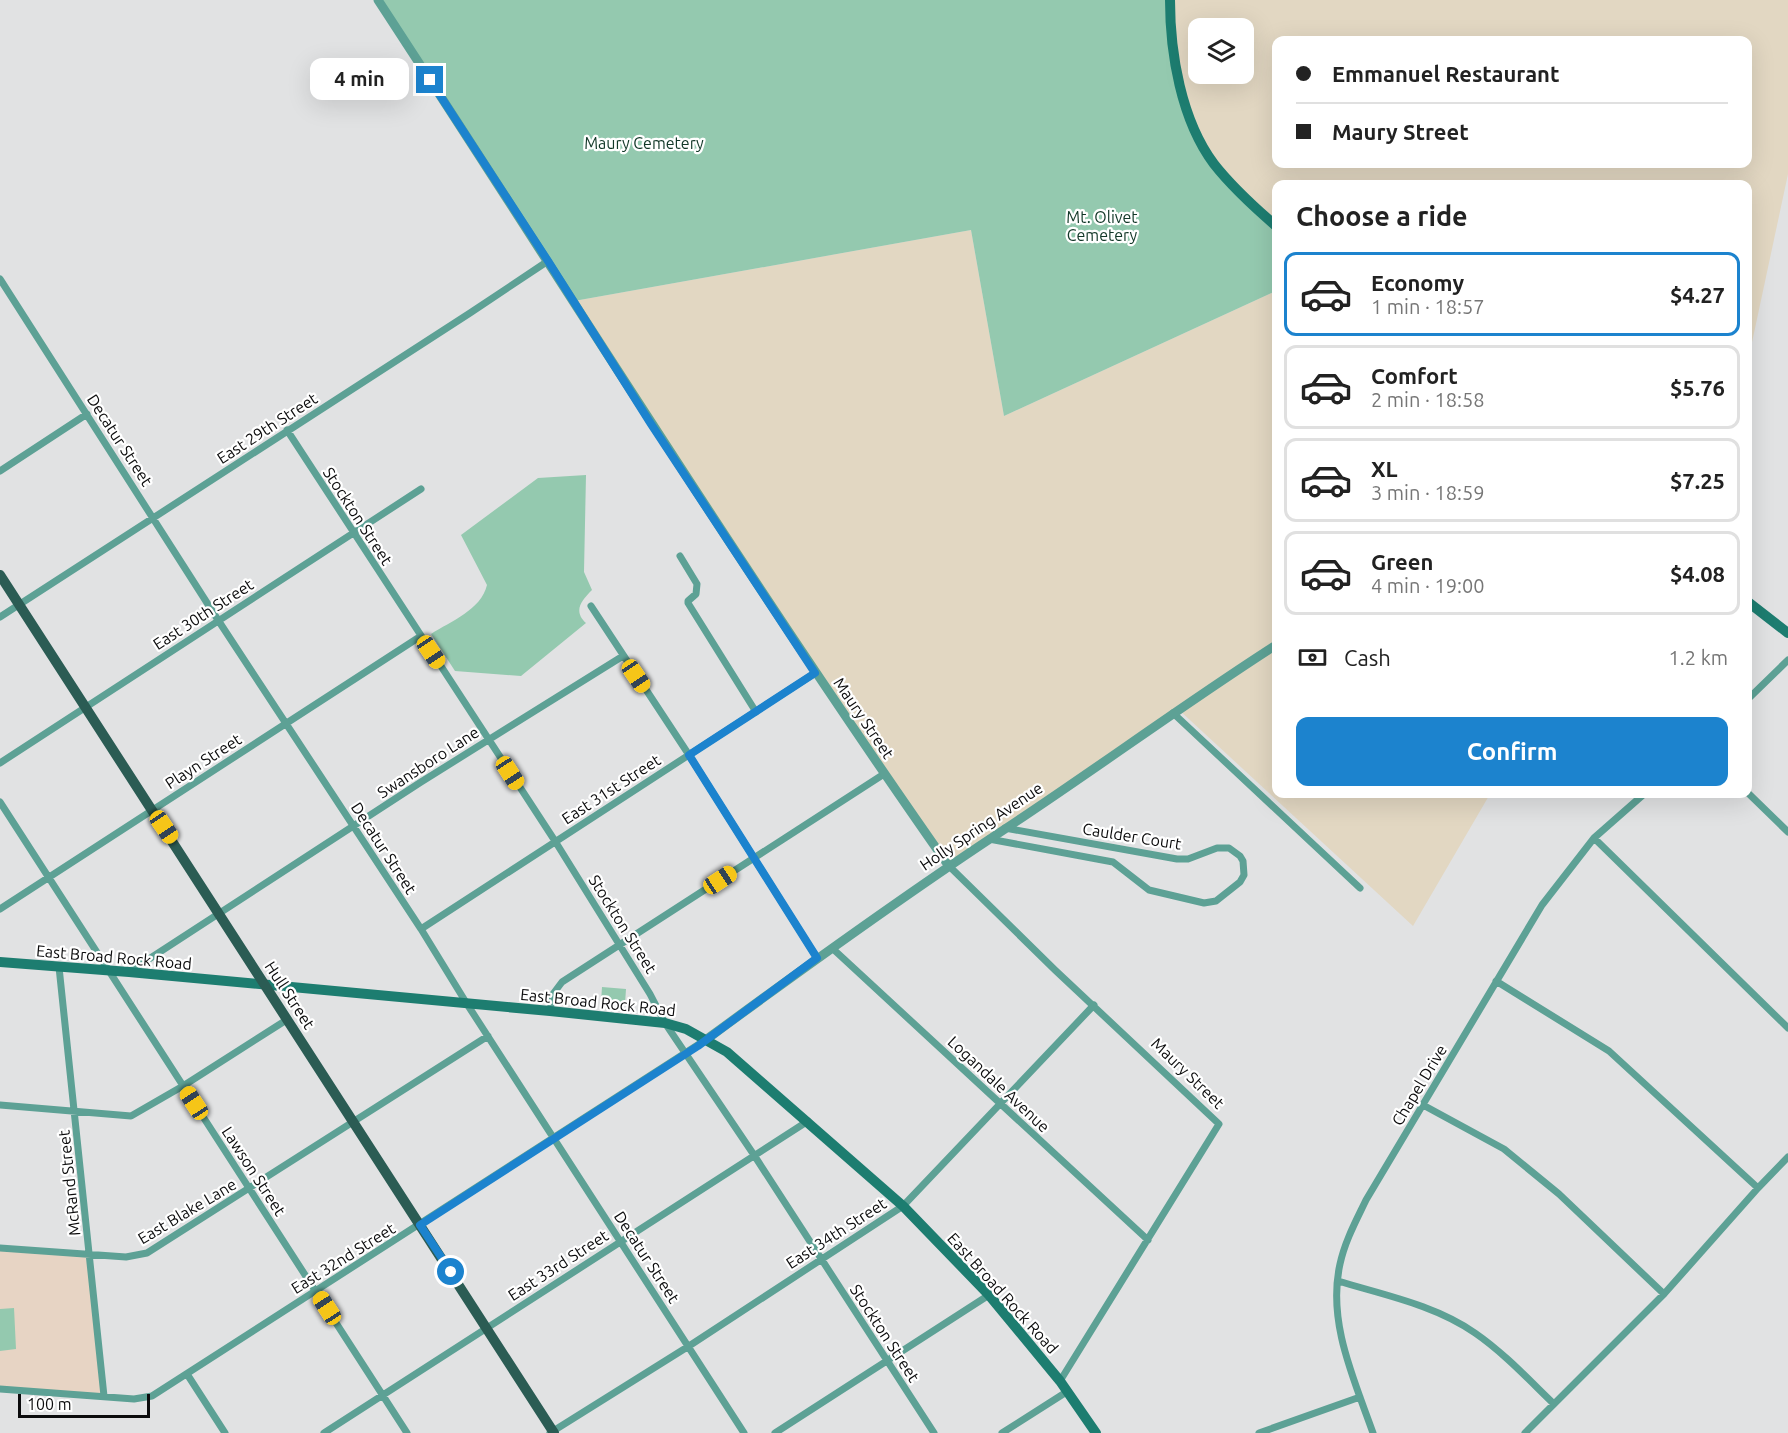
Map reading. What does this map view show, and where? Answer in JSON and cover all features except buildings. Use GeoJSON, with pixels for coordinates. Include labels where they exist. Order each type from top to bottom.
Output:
{"type":"FeatureCollection","features":[{"type":"Feature","properties":{"kind":"main road"},"geometry":{"type":"LineString","coordinates":[[1170,0],[1172,43],[1180,88],[1192,124],[1215,165],[1238,191],[1272,222]]}},
{"type":"Feature","properties":{"kind":"main road","name":"Hull Street"},"geometry":{"type":"LineString","coordinates":[[0,575],[552,1432]]}},
{"type":"Feature","properties":{"kind":"main road"},"geometry":{"type":"LineString","coordinates":[[1752,605],[1788,633]]}},
{"type":"Feature","properties":{"kind":"main road","name":"East Broad Rock Road"},"geometry":{"type":"LineString","coordinates":[[0,962],[550,1011],[665,1023],[686,1029],[727,1052],[903,1206],[989,1295],[1068,1391],[1096,1433]]}},
{"type":"Feature","properties":{"kind":"street","name":"Maury Street"},"geometry":{"type":"LineString","coordinates":[[378,0],[651,424],[815,673],[948,866],[1219,1124],[1148,1240]]}},
{"type":"Feature","properties":{"kind":"street","name":"East 29th Street"},"geometry":{"type":"LineString","coordinates":[[0,617],[548,261]]}},
{"type":"Feature","properties":{"kind":"street","name":"Decatur Street"},"geometry":{"type":"LineString","coordinates":[[0,279],[744,1433]]}},
{"type":"Feature","properties":{"kind":"street"},"geometry":{"type":"LineString","coordinates":[[0,471],[87,414]]}},
{"type":"Feature","properties":{"kind":"street","name":"Stockton Street"},"geometry":{"type":"LineString","coordinates":[[287,430],[555,842],[650,994],[665,1023],[754,1155],[934,1433]]}},
{"type":"Feature","properties":{"kind":"street","name":"East 30th Street"},"geometry":{"type":"LineString","coordinates":[[0,763],[421,489]]}},
{"type":"Feature","properties":{"kind":"street"},"geometry":{"type":"LineString","coordinates":[[680,556],[698,584],[696,594],[688,603],[756,712]]}},
{"type":"Feature","properties":{"kind":"street"},"geometry":{"type":"LineString","coordinates":[[591,606],[689,755],[817,958]]}},
{"type":"Feature","properties":{"kind":"street","name":"Playn Street"},"geometry":{"type":"LineString","coordinates":[[0,909],[421,636]]}},
{"type":"Feature","properties":{"kind":"street","name":"Holly Spring Avenue"},"geometry":{"type":"LineString","coordinates":[[707,1039],[948,866],[1272,648]]}},
{"type":"Feature","properties":{"kind":"street","name":"Swansboro Lane"},"geometry":{"type":"LineString","coordinates":[[129,972],[488,739],[623,656]]}},
{"type":"Feature","properties":{"kind":"street"},"geometry":{"type":"LineString","coordinates":[[1752,695],[1788,660]]}},
{"type":"Feature","properties":{"kind":"street","name":"East 31st Street"},"geometry":{"type":"LineString","coordinates":[[421,929],[815,673]]}},
{"type":"Feature","properties":{"kind":"street"},"geometry":{"type":"LineString","coordinates":[[1173,713],[1360,888]]}},
{"type":"Feature","properties":{"kind":"street"},"geometry":{"type":"LineString","coordinates":[[550,1011],[553,994],[561,982],[884,774]]}},
{"type":"Feature","properties":{"kind":"street"},"geometry":{"type":"LineString","coordinates":[[1752,797],[1788,832]]}},
{"type":"Feature","properties":{"kind":"street","name":"Chapel Drive"},"geometry":{"type":"LineString","coordinates":[[1373,1433],[1345,1353],[1341,1334],[1337,1300],[1344,1250],[1366,1200],[1542,905],[1593,838],[1639,798]]}},
{"type":"Feature","properties":{"kind":"street","name":"Lawson Street"},"geometry":{"type":"LineString","coordinates":[[0,802],[407,1433]]}},
{"type":"Feature","properties":{"kind":"street","name":"Caulder Court"},"geometry":{"type":"LineString","coordinates":[[989,839],[1113,862],[1149,890],[1204,903],[1216,901],[1240,882],[1244,875],[1243,861],[1229,848],[1217,848],[1188,859],[1177,859],[1005,828]]}},
{"type":"Feature","properties":{"kind":"street"},"geometry":{"type":"LineString","coordinates":[[1593,838],[1788,1028]]}},
{"type":"Feature","properties":{"kind":"street","name":"Logandale Avenue"},"geometry":{"type":"LineString","coordinates":[[832,948],[1148,1240]]}},
{"type":"Feature","properties":{"kind":"street","name":"McRand Street"},"geometry":{"type":"LineString","coordinates":[[59,967],[76,1110],[104,1396]]}},
{"type":"Feature","properties":{"kind":"street"},"geometry":{"type":"LineString","coordinates":[[1496,981],[1609,1051],[1758,1188]]}},
{"type":"Feature","properties":{"kind":"street","name":"East 34th Street"},"geometry":{"type":"LineString","coordinates":[[552,1432],[689,1346],[903,1206],[1094,1005]]}},
{"type":"Feature","properties":{"kind":"street"},"geometry":{"type":"LineString","coordinates":[[0,1105],[131,1116],[183,1086],[288,1019]]}},
{"type":"Feature","properties":{"kind":"street","name":"East Blake Lane"},"geometry":{"type":"LineString","coordinates":[[0,1248],[126,1257],[140,1255],[250,1188],[488,1036]]}},
{"type":"Feature","properties":{"kind":"street","name":"East 32nd Street"},"geometry":{"type":"LineString","coordinates":[[0,1389],[147,1398],[707,1039]]}},
{"type":"Feature","properties":{"kind":"street"},"geometry":{"type":"LineString","coordinates":[[1423,1105],[1504,1149],[1559,1194],[1664,1294]]}},
{"type":"Feature","properties":{"kind":"street","name":"East 33rd Street"},"geometry":{"type":"LineString","coordinates":[[324,1433],[808,1121]]}},
{"type":"Feature","properties":{"kind":"street"},"geometry":{"type":"LineString","coordinates":[[1525,1433],[1664,1294],[1788,1157]]}},
{"type":"Feature","properties":{"kind":"street"},"geometry":{"type":"LineString","coordinates":[[1060,1381],[1148,1240]]}},
{"type":"Feature","properties":{"kind":"street"},"geometry":{"type":"LineString","coordinates":[[1338,1281],[1420,1306],[1459,1323],[1494,1347],[1554,1404]]}},
{"type":"Feature","properties":{"kind":"street"},"geometry":{"type":"LineString","coordinates":[[775,1433],[989,1295]]}},
{"type":"Feature","properties":{"kind":"street"},"geometry":{"type":"LineString","coordinates":[[187,1374],[225,1433]]}},
{"type":"Feature","properties":{"kind":"street"},"geometry":{"type":"LineString","coordinates":[[1002,1433],[1068,1391]]}},
{"type":"Feature","properties":{"kind":"street"},"geometry":{"type":"LineString","coordinates":[[1258,1433],[1360,1397]]}},
{"type":"Feature","properties":{"kind":"shaded area"},"geometry":{"type":"Polygon","coordinates":[[[1170,0],[1788,0],[1788,174],[1752,342],[1752,180],[1272,180],[1272,220],[1213,160],[1195,121],[1181,81],[1170,0]]]}},
{"type":"Feature","properties":{"kind":"shaded area"},"geometry":{"type":"Polygon","coordinates":[[[971,230],[1004,416],[1272,293],[1272,796],[1178,709],[949,867],[574,301],[971,230]]]}},
{"type":"Feature","properties":{"kind":"shaded area"},"geometry":{"type":"Polygon","coordinates":[[[1274,798],[1488,798],[1413,926],[1274,798]]]}},
{"type":"Feature","properties":{"kind":"shaded area"},"geometry":{"type":"Polygon","coordinates":[[[0,1248],[90,1255],[106,1397],[0,1389],[0,1248]]]}},
{"type":"Feature","properties":{"kind":"green space","name":"Maury Cemetery"},"geometry":{"type":"Polygon","coordinates":[[[379,0],[1170,0],[1181,81],[1195,121],[1213,160],[1272,220],[1272,293],[1004,416],[971,230],[574,301],[379,0]]]}},
{"type":"Feature","properties":{"kind":"green space"},"geometry":{"type":"Polygon","coordinates":[[[586,475],[584,572],[592,590],[582,602],[579,610],[586,623],[521,676],[455,671],[431,634],[472,608],[484,594],[487,585],[461,535],[538,478],[586,475]]]}},
{"type":"Feature","properties":{"kind":"green space"},"geometry":{"type":"Polygon","coordinates":[[[602,987],[626,989],[625,1004],[601,1002],[602,987]]]}},
{"type":"Feature","properties":{"kind":"green space"},"geometry":{"type":"Polygon","coordinates":[[[14,1308],[16,1349],[0,1351],[0,1309],[14,1308]]]}},
{"type":"Feature","properties":{"kind":"route"},"geometry":{"type":"LineString","coordinates":[[430,80],[651,424],[815,673],[689,755],[817,958],[698,1046],[420,1225],[451,1272]]}},
{"type":"Feature","properties":{"kind":"park label","name":"Mt. Olivet Cemetery"},"geometry":{"type":"Point","coordinates":[1102,226]}}]}
